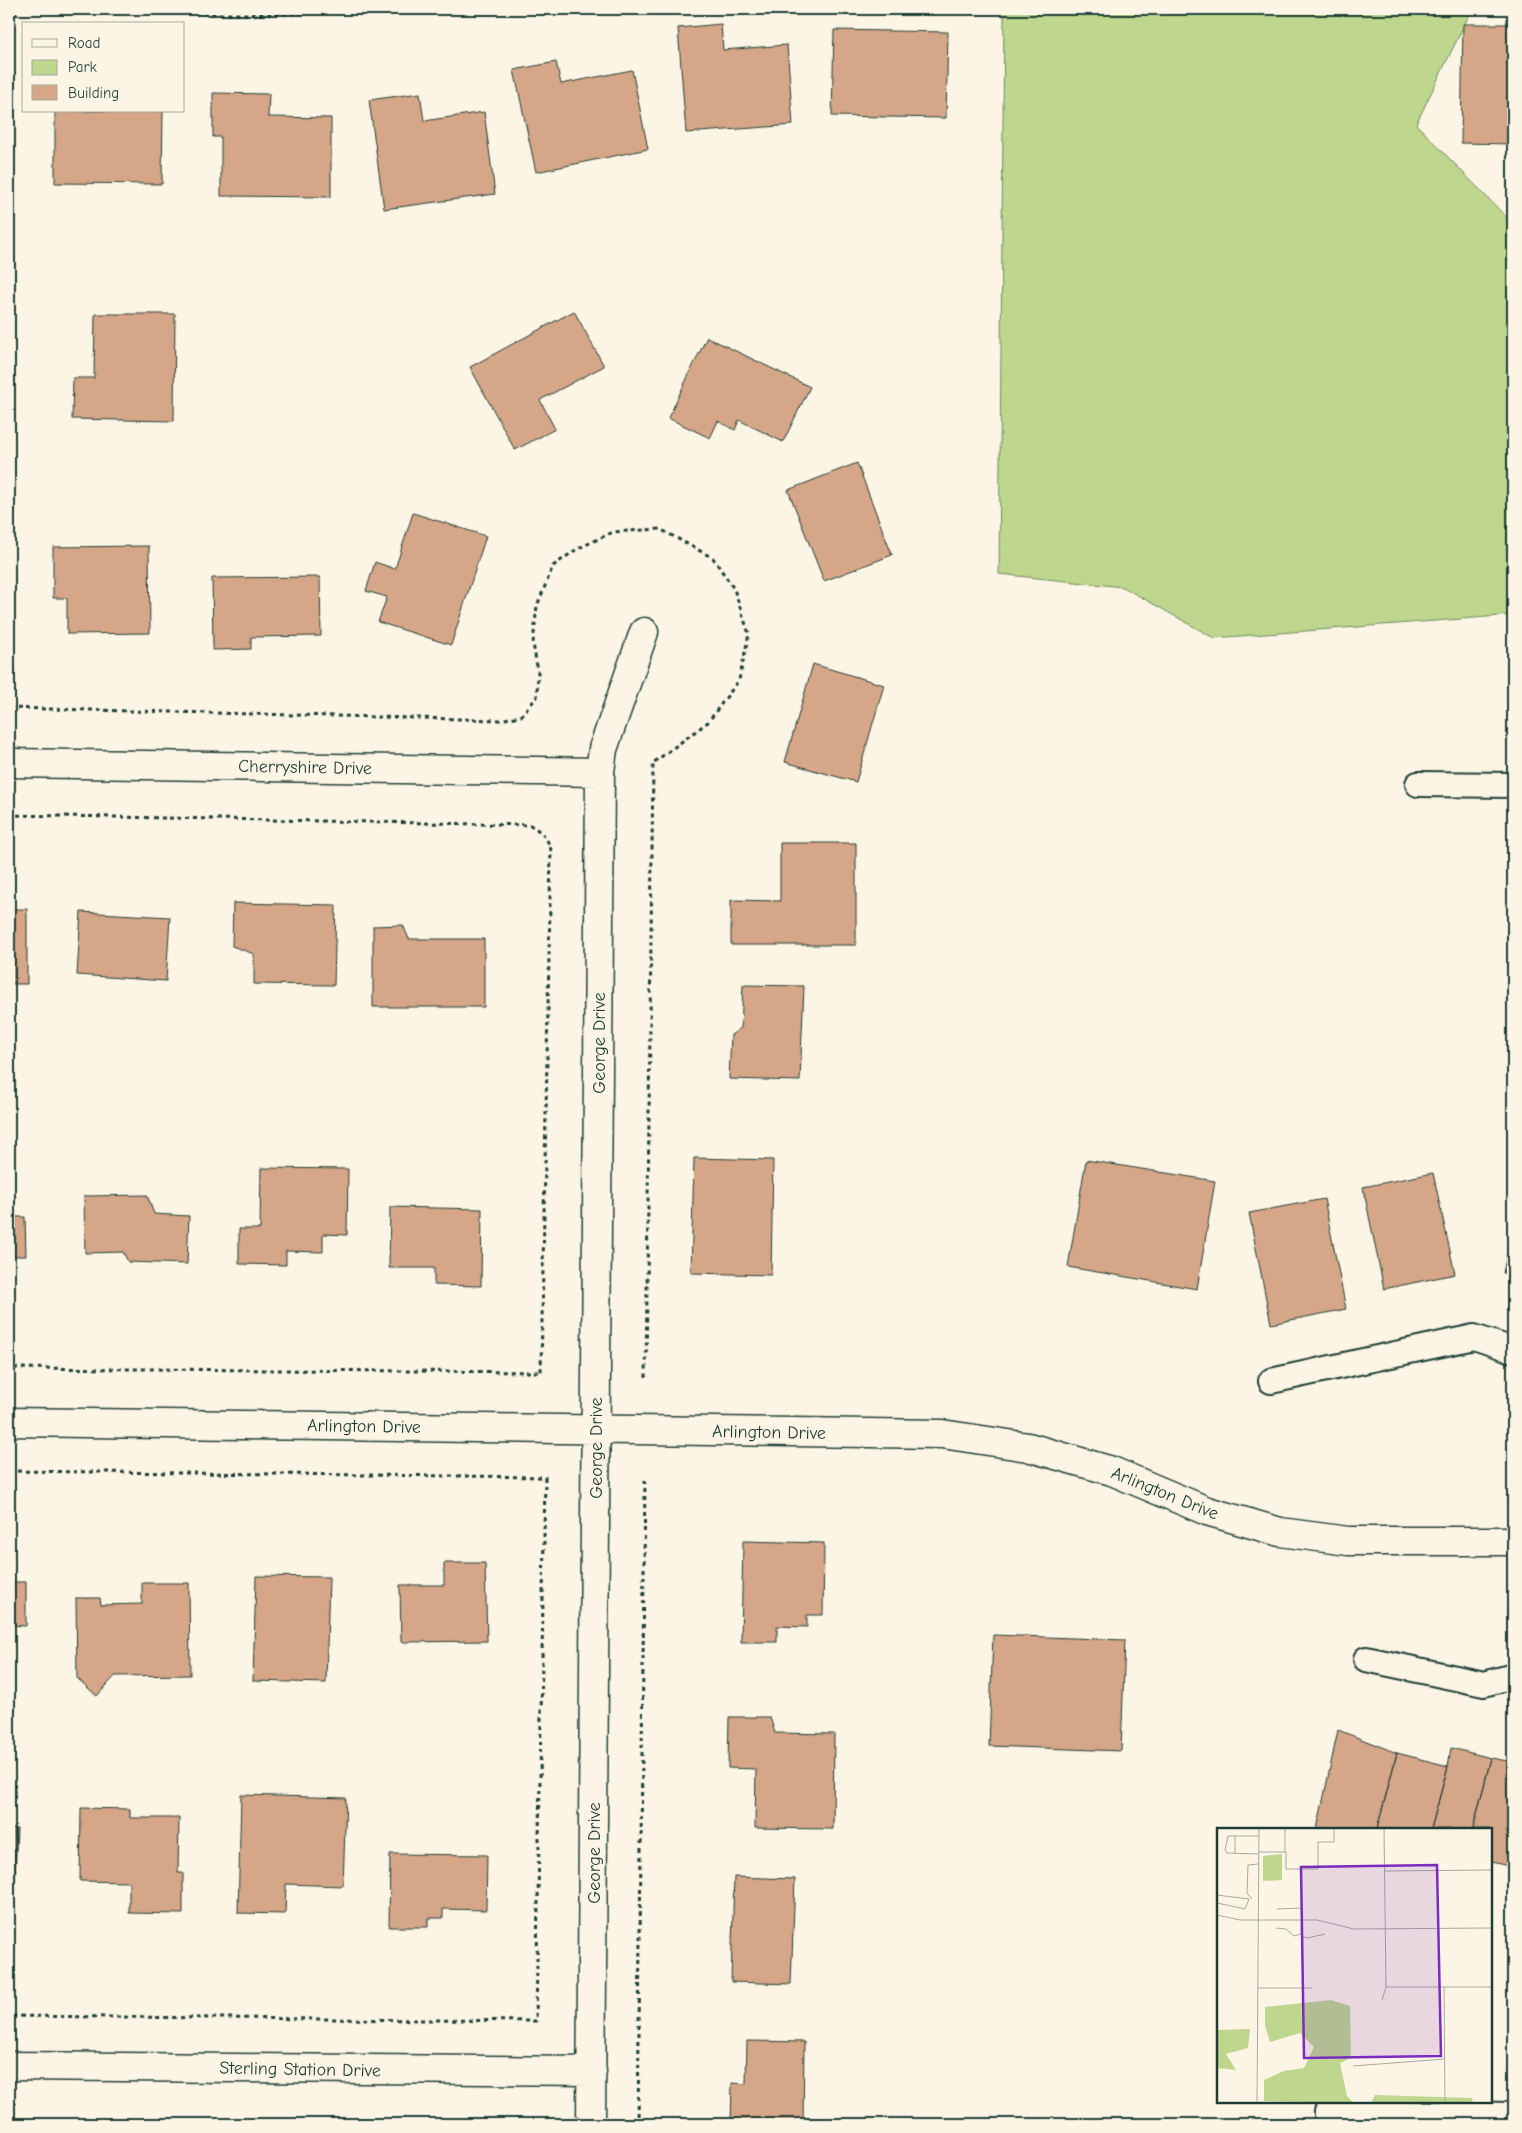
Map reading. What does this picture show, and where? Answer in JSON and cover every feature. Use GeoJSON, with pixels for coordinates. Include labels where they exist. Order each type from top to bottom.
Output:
{"type":"FeatureCollection","features":[{"type":"Feature","properties":{"kind":"street","name":"George Drive"},"geometry":{"type":"LineString","coordinates":[[591,2124],[600,772],[603,749],[644,632]]}},
{"type":"Feature","properties":{"kind":"street","name":"Cherryshire Drive"},"geometry":{"type":"LineString","coordinates":[[9,763],[600,772]]}},
{"type":"Feature","properties":{"kind":"street","name":"Arlington Drive"},"geometry":{"type":"LineString","coordinates":[[9,1422],[942,1434],[1028,1447],[1112,1471],[1207,1511],[1280,1532],[1348,1541],[1513,1541]]}},
{"type":"Feature","properties":{"kind":"street","name":"Sterling Station Drive"},"geometry":{"type":"LineString","coordinates":[[9,2066],[592,2072]]}},
{"type":"Feature","properties":{"kind":"lane"},"geometry":{"type":"LineString","coordinates":[[1418,784],[1513,785]]}},
{"type":"Feature","properties":{"kind":"lane"},"geometry":{"type":"LineString","coordinates":[[1271,1381],[1474,1337],[1513,1350]]}},
{"type":"Feature","properties":{"kind":"lane"},"geometry":{"type":"LineString","coordinates":[[1366,1659],[1484,1684],[1513,1676]]}},
{"type":"Feature","properties":{"kind":"lane"},"geometry":{"type":"LineString","coordinates":[[1327,2124],[1327,2112],[1513,2115]]}},
{"type":"Feature","properties":{"kind":"path"},"geometry":{"type":"LineString","coordinates":[[9,21],[19,9],[266,14],[330,13],[373,9]]}},
{"type":"Feature","properties":{"kind":"path"},"geometry":{"type":"LineString","coordinates":[[9,708],[499,720],[521,716],[537,697],[538,673],[533,643],[537,606],[553,566],[577,549],[613,532],[660,529],[713,558],[734,589],[749,634],[739,680],[708,722],[653,763],[646,1376]]}},
{"type":"Feature","properties":{"kind":"path"},"geometry":{"type":"LineString","coordinates":[[9,815],[530,825],[541,831],[548,839],[550,850],[541,1372],[9,1368]]}},
{"type":"Feature","properties":{"kind":"path"},"geometry":{"type":"LineString","coordinates":[[9,1471],[545,1477],[536,2021],[9,2016]]}},
{"type":"Feature","properties":{"kind":"path"},"geometry":{"type":"LineString","coordinates":[[638,2124],[645,1478]]}},
{"type":"Feature","properties":{"kind":"path"},"geometry":{"type":"LineString","coordinates":[[9,2122],[198,2124]]}},
{"type":"Feature","properties":{"kind":"green space"},"geometry":{"type":"Polygon","coordinates":[[[1004,9],[1472,9],[1416,124],[1513,224],[1513,615],[1214,638],[1123,587],[999,574],[1004,9]]]}},
{"type":"Feature","properties":{"kind":"building"},"geometry":{"type":"Polygon","coordinates":[[[721,24],[723,50],[787,45],[793,125],[686,133],[678,28],[721,24]]]}},
{"type":"Feature","properties":{"kind":"building"},"geometry":{"type":"Polygon","coordinates":[[[1463,24],[1513,24],[1513,144],[1461,143],[1463,24]]]}},
{"type":"Feature","properties":{"kind":"building"},"geometry":{"type":"Polygon","coordinates":[[[834,30],[948,32],[946,118],[832,116],[834,30]]]}},
{"type":"Feature","properties":{"kind":"building"},"geometry":{"type":"Polygon","coordinates":[[[556,62],[561,84],[632,70],[648,149],[536,172],[514,70],[556,62]]]}},
{"type":"Feature","properties":{"kind":"building"},"geometry":{"type":"Polygon","coordinates":[[[213,93],[269,94],[268,117],[331,118],[331,197],[221,196],[221,137],[213,137],[213,93]]]}},
{"type":"Feature","properties":{"kind":"building"},"geometry":{"type":"Polygon","coordinates":[[[420,93],[424,121],[484,112],[495,194],[384,209],[369,100],[420,93]]]}},
{"type":"Feature","properties":{"kind":"building"},"geometry":{"type":"Polygon","coordinates":[[[55,112],[163,112],[162,184],[55,183],[55,112]]]}},
{"type":"Feature","properties":{"kind":"building"},"geometry":{"type":"Polygon","coordinates":[[[574,311],[604,366],[540,400],[555,429],[515,450],[470,367],[574,311]]]}},
{"type":"Feature","properties":{"kind":"building"},"geometry":{"type":"Polygon","coordinates":[[[95,314],[175,314],[174,421],[72,419],[73,378],[94,378],[95,314]]]}},
{"type":"Feature","properties":{"kind":"building"},"geometry":{"type":"Polygon","coordinates":[[[707,337],[810,387],[783,442],[739,420],[735,430],[718,421],[710,438],[668,418],[707,337]]]}},
{"type":"Feature","properties":{"kind":"building"},"geometry":{"type":"Polygon","coordinates":[[[857,463],[892,555],[824,581],[788,490],[857,463]]]}},
{"type":"Feature","properties":{"kind":"building"},"geometry":{"type":"Polygon","coordinates":[[[413,513],[486,536],[451,645],[378,622],[387,597],[366,591],[375,562],[395,569],[413,513]]]}},
{"type":"Feature","properties":{"kind":"building"},"geometry":{"type":"Polygon","coordinates":[[[149,546],[150,633],[67,634],[67,598],[53,598],[53,547],[149,546]]]}},
{"type":"Feature","properties":{"kind":"building"},"geometry":{"type":"Polygon","coordinates":[[[320,577],[321,636],[251,637],[251,649],[213,650],[212,578],[320,577]]]}},
{"type":"Feature","properties":{"kind":"building"},"geometry":{"type":"Polygon","coordinates":[[[813,664],[884,685],[856,782],[785,762],[813,664]]]}},
{"type":"Feature","properties":{"kind":"building"},"geometry":{"type":"Polygon","coordinates":[[[780,843],[856,843],[856,945],[731,945],[731,900],[780,901],[780,843]]]}},
{"type":"Feature","properties":{"kind":"building"},"geometry":{"type":"Polygon","coordinates":[[[233,903],[336,905],[334,985],[254,984],[254,954],[232,946],[233,903]]]}},
{"type":"Feature","properties":{"kind":"building"},"geometry":{"type":"Polygon","coordinates":[[[9,909],[27,909],[27,984],[9,984],[9,909]]]}},
{"type":"Feature","properties":{"kind":"building"},"geometry":{"type":"Polygon","coordinates":[[[81,912],[170,917],[166,981],[77,975],[81,912]]]}},
{"type":"Feature","properties":{"kind":"building"},"geometry":{"type":"Polygon","coordinates":[[[403,925],[409,939],[484,939],[484,1007],[373,1007],[373,926],[403,925]]]}},
{"type":"Feature","properties":{"kind":"building"},"geometry":{"type":"Polygon","coordinates":[[[743,985],[804,986],[800,1081],[729,1079],[731,1035],[741,1028],[743,985]]]}},
{"type":"Feature","properties":{"kind":"building"},"geometry":{"type":"Polygon","coordinates":[[[694,1158],[773,1160],[771,1275],[691,1273],[694,1158]]]}},
{"type":"Feature","properties":{"kind":"building"},"geometry":{"type":"Polygon","coordinates":[[[1086,1160],[1215,1181],[1197,1289],[1068,1267],[1086,1160]]]}},
{"type":"Feature","properties":{"kind":"building"},"geometry":{"type":"Polygon","coordinates":[[[261,1168],[348,1169],[347,1235],[323,1234],[323,1252],[286,1251],[286,1265],[239,1264],[239,1229],[260,1229],[261,1168]]]}},
{"type":"Feature","properties":{"kind":"building"},"geometry":{"type":"Polygon","coordinates":[[[1433,1173],[1455,1274],[1384,1289],[1363,1187],[1433,1173]]]}},
{"type":"Feature","properties":{"kind":"building"},"geometry":{"type":"Polygon","coordinates":[[[147,1195],[154,1214],[189,1216],[187,1264],[128,1262],[123,1252],[85,1253],[84,1196],[147,1195]]]}},
{"type":"Feature","properties":{"kind":"building"},"geometry":{"type":"Polygon","coordinates":[[[1324,1199],[1346,1309],[1271,1324],[1249,1213],[1324,1199]]]}},
{"type":"Feature","properties":{"kind":"building"},"geometry":{"type":"Polygon","coordinates":[[[390,1207],[482,1209],[481,1286],[434,1285],[434,1268],[389,1268],[390,1207]]]}},
{"type":"Feature","properties":{"kind":"building"},"geometry":{"type":"Polygon","coordinates":[[[9,1217],[25,1217],[26,1256],[9,1256],[9,1217]]]}},
{"type":"Feature","properties":{"kind":"building"},"geometry":{"type":"Polygon","coordinates":[[[1513,1225],[1513,1275],[1503,1273],[1513,1225]]]}},
{"type":"Feature","properties":{"kind":"building"},"geometry":{"type":"Polygon","coordinates":[[[743,1541],[824,1543],[823,1615],[807,1615],[807,1627],[777,1626],[777,1642],[741,1642],[743,1541]]]}},
{"type":"Feature","properties":{"kind":"building"},"geometry":{"type":"Polygon","coordinates":[[[444,1563],[485,1563],[487,1641],[401,1642],[400,1585],[444,1585],[444,1563]]]}},
{"type":"Feature","properties":{"kind":"building"},"geometry":{"type":"Polygon","coordinates":[[[256,1576],[329,1577],[326,1683],[253,1681],[256,1576]]]}},
{"type":"Feature","properties":{"kind":"building"},"geometry":{"type":"Polygon","coordinates":[[[9,1582],[26,1582],[26,1626],[9,1625],[9,1582]]]}},
{"type":"Feature","properties":{"kind":"building"},"geometry":{"type":"Polygon","coordinates":[[[142,1583],[189,1583],[190,1675],[115,1676],[97,1696],[77,1678],[76,1598],[100,1598],[101,1605],[142,1604],[142,1583]]]}},
{"type":"Feature","properties":{"kind":"building"},"geometry":{"type":"Polygon","coordinates":[[[993,1635],[1125,1640],[1121,1751],[989,1746],[993,1635]]]}},
{"type":"Feature","properties":{"kind":"building"},"geometry":{"type":"Polygon","coordinates":[[[729,1717],[770,1717],[775,1733],[834,1734],[833,1829],[755,1828],[756,1769],[728,1768],[729,1717]]]}},
{"type":"Feature","properties":{"kind":"building"},"geometry":{"type":"Polygon","coordinates":[[[1338,1730],[1397,1753],[1377,1828],[1317,1828],[1338,1730]]]}},
{"type":"Feature","properties":{"kind":"building"},"geometry":{"type":"Polygon","coordinates":[[[1451,1748],[1491,1758],[1473,1828],[1431,1828],[1451,1748]]]}},
{"type":"Feature","properties":{"kind":"building"},"geometry":{"type":"Polygon","coordinates":[[[1397,1753],[1448,1766],[1431,1828],[1377,1828],[1397,1753]]]}},
{"type":"Feature","properties":{"kind":"building"},"geometry":{"type":"Polygon","coordinates":[[[1491,1758],[1513,1762],[1513,1867],[1492,1862],[1492,1828],[1473,1828],[1491,1758]]]}},
{"type":"Feature","properties":{"kind":"building"},"geometry":{"type":"Polygon","coordinates":[[[241,1795],[346,1798],[343,1886],[286,1884],[285,1914],[238,1913],[241,1795]]]}},
{"type":"Feature","properties":{"kind":"building"},"geometry":{"type":"Polygon","coordinates":[[[81,1808],[130,1809],[130,1818],[179,1818],[178,1873],[183,1873],[183,1914],[129,1913],[129,1882],[80,1881],[81,1808]]]}},
{"type":"Feature","properties":{"kind":"building"},"geometry":{"type":"Polygon","coordinates":[[[9,1828],[17,1829],[13,1921],[9,1921],[9,1828]]]}},
{"type":"Feature","properties":{"kind":"building"},"geometry":{"type":"Polygon","coordinates":[[[390,1854],[487,1855],[486,1910],[443,1909],[443,1918],[428,1918],[428,1927],[389,1927],[390,1854]]]}},
{"type":"Feature","properties":{"kind":"building"},"geometry":{"type":"Polygon","coordinates":[[[734,1877],[795,1879],[791,1984],[731,1982],[734,1877]]]}},
{"type":"Feature","properties":{"kind":"building"},"geometry":{"type":"Polygon","coordinates":[[[747,2041],[804,2042],[803,2124],[731,2124],[732,2083],[746,2084],[747,2041]]]}}]}
